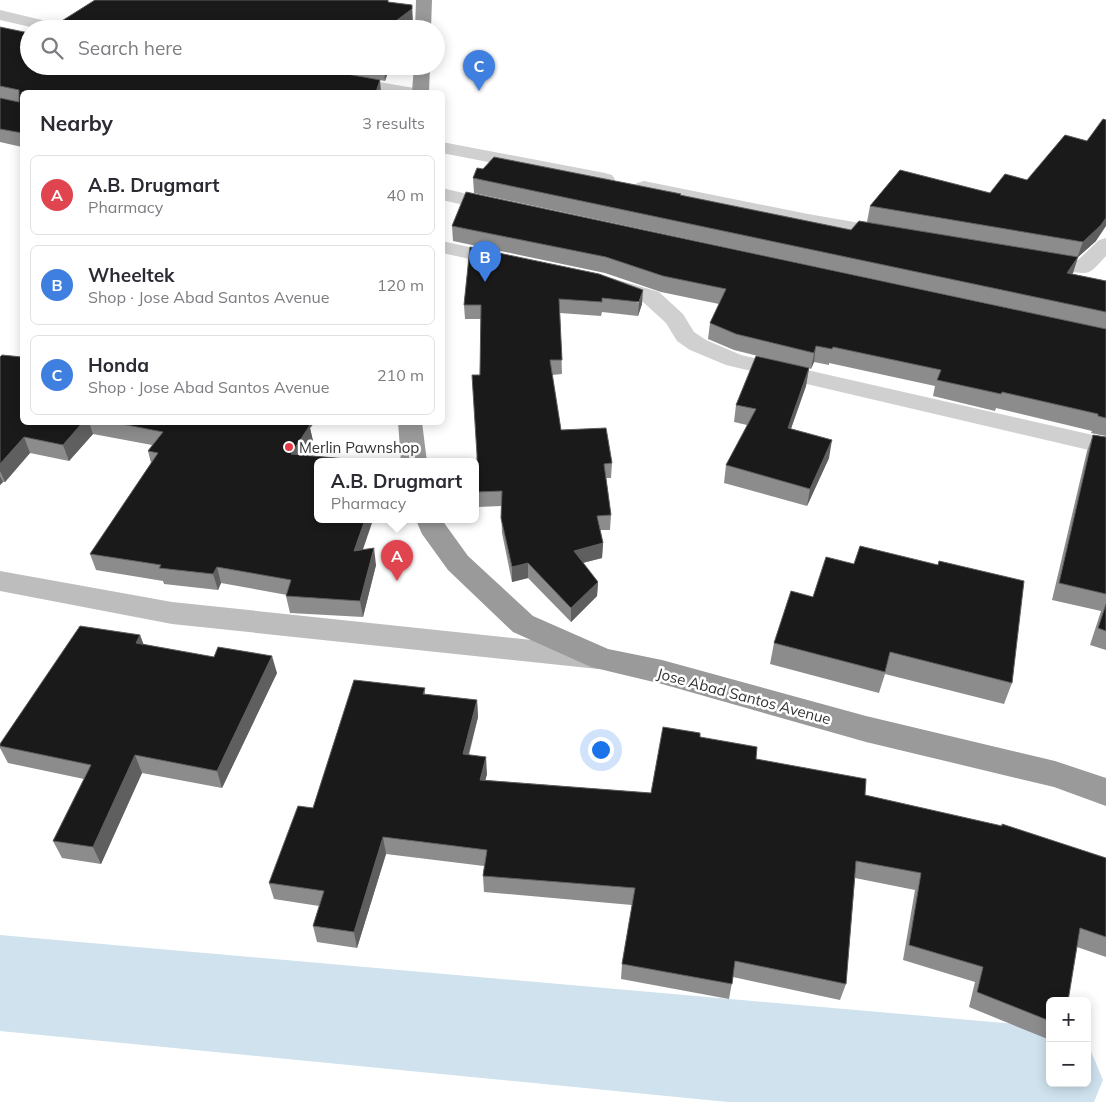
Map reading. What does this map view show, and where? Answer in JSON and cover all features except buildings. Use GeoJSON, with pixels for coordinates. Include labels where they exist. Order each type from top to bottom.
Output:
{"type":"FeatureCollection","features":[{"type":"Feature","properties":{"kind":"highway"},"geometry":{"type":"LineString","coordinates":[[423,20],[424,6]]}},
{"type":"Feature","properties":{"kind":"highway"},"geometry":{"type":"LineString","coordinates":[[421,90],[422,75]]}},
{"type":"Feature","properties":{"kind":"highway"},"geometry":{"type":"LineString","coordinates":[[410,425],[414,458]]}},
{"type":"Feature","properties":{"kind":"highway","name":"Jose Abad Santos Avenue"},"geometry":{"type":"LineString","coordinates":[[430,523],[458,562],[486,591],[523,624],[602,659],[662,672],[866,729],[1055,774],[1106,792]]}},
{"type":"Feature","properties":{"kind":"main road"},"geometry":{"type":"LineString","coordinates":[[0,581],[172,613],[602,659]]}},
{"type":"Feature","properties":{"kind":"street"},"geometry":{"type":"LineString","coordinates":[[406,9],[424,6]]}},
{"type":"Feature","properties":{"kind":"street"},"geometry":{"type":"LineString","coordinates":[[0,15],[22,20]]}},
{"type":"Feature","properties":{"kind":"street"},"geometry":{"type":"LineString","coordinates":[[333,78],[397,90]]}},
{"type":"Feature","properties":{"kind":"street"},"geometry":{"type":"LineString","coordinates":[[445,148],[808,220],[906,237]]}},
{"type":"Feature","properties":{"kind":"street"},"geometry":{"type":"LineString","coordinates":[[445,195],[515,210]]}},
{"type":"Feature","properties":{"kind":"street"},"geometry":{"type":"LineString","coordinates":[[1024,257],[1083,267],[1106,244]]}},
{"type":"Feature","properties":{"kind":"street"},"geometry":{"type":"LineString","coordinates":[[445,248],[528,265]]}},
{"type":"Feature","properties":{"kind":"street"},"geometry":{"type":"LineString","coordinates":[[586,278],[650,297],[675,319],[685,336],[698,345],[734,360],[1106,446]]}},
{"type":"Feature","properties":{"kind":"waterway"},"geometry":{"type":"LineString","coordinates":[[0,983],[1046,1080]]}},
{"type":"Feature","properties":{"kind":"place","name":"Honda"},"geometry":{"type":"Point","coordinates":[479,91]}},
{"type":"Feature","properties":{"kind":"place","name":"Wheeltek"},"geometry":{"type":"Point","coordinates":[485,282]}},
{"type":"Feature","properties":{"kind":"place","name":"Merlin Pawnshop"},"geometry":{"type":"Point","coordinates":[289,447]}},
{"type":"Feature","properties":{"kind":"place","name":"A.B. Drugmart"},"geometry":{"type":"Point","coordinates":[397,581]}}]}
